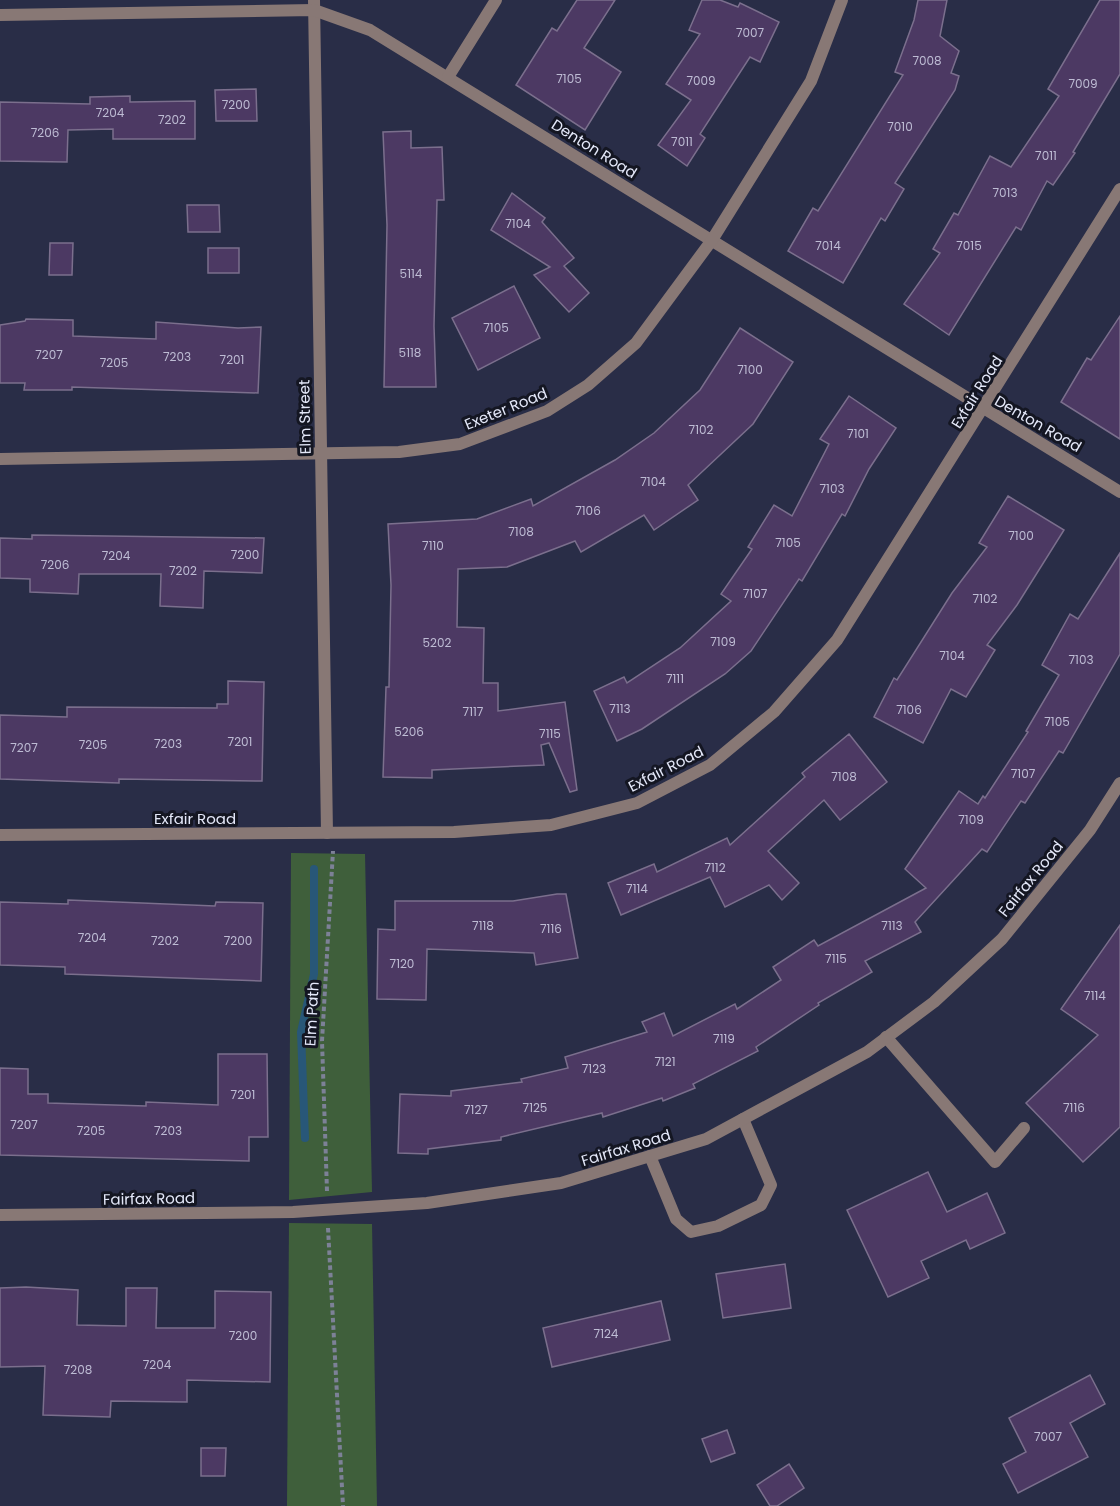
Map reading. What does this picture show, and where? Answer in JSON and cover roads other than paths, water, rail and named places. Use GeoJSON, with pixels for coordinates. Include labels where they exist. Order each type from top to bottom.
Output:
{"type":"FeatureCollection","features":[{"type":"Feature","properties":{"kind":"street"},"geometry":{"type":"LineString","coordinates":[[448,77],[496,0]]}},
{"type":"Feature","properties":{"kind":"street","name":"Exeter Road"},"geometry":{"type":"LineString","coordinates":[[0,459],[399,452],[460,444],[548,411],[588,385],[636,343],[712,240],[811,81],[842,0]]}},
{"type":"Feature","properties":{"kind":"street","name":"Denton Road"},"geometry":{"type":"LineString","coordinates":[[0,15],[314,5],[370,30],[448,77],[1120,492]]}},
{"type":"Feature","properties":{"kind":"street","name":"Elm Street"},"geometry":{"type":"LineString","coordinates":[[314,5],[327,833]]}},
{"type":"Feature","properties":{"kind":"street","name":"Exfair Road"},"geometry":{"type":"LineString","coordinates":[[0,835],[454,832],[550,825],[637,803],[710,765],[774,712],[837,640],[984,410],[1120,189]]}},
{"type":"Feature","properties":{"kind":"street","name":"Fairfax Road"},"geometry":{"type":"LineString","coordinates":[[0,1215],[293,1212],[427,1203],[561,1183],[706,1139],[867,1052],[933,1002],[1002,939],[1090,830],[1120,783]]}},
{"type":"Feature","properties":{"kind":"street"},"geometry":{"type":"LineString","coordinates":[[886,1037],[996,1162],[1024,1128]]}},
{"type":"Feature","properties":{"kind":"street"},"geometry":{"type":"LineString","coordinates":[[650,1156],[676,1219],[691,1232],[718,1226],[761,1205],[771,1185],[743,1119]]}},
{"type":"Feature","properties":{"kind":"waterway"},"geometry":{"type":"LineString","coordinates":[[305,1138],[301,1032],[314,974],[314,869]]}}]}
